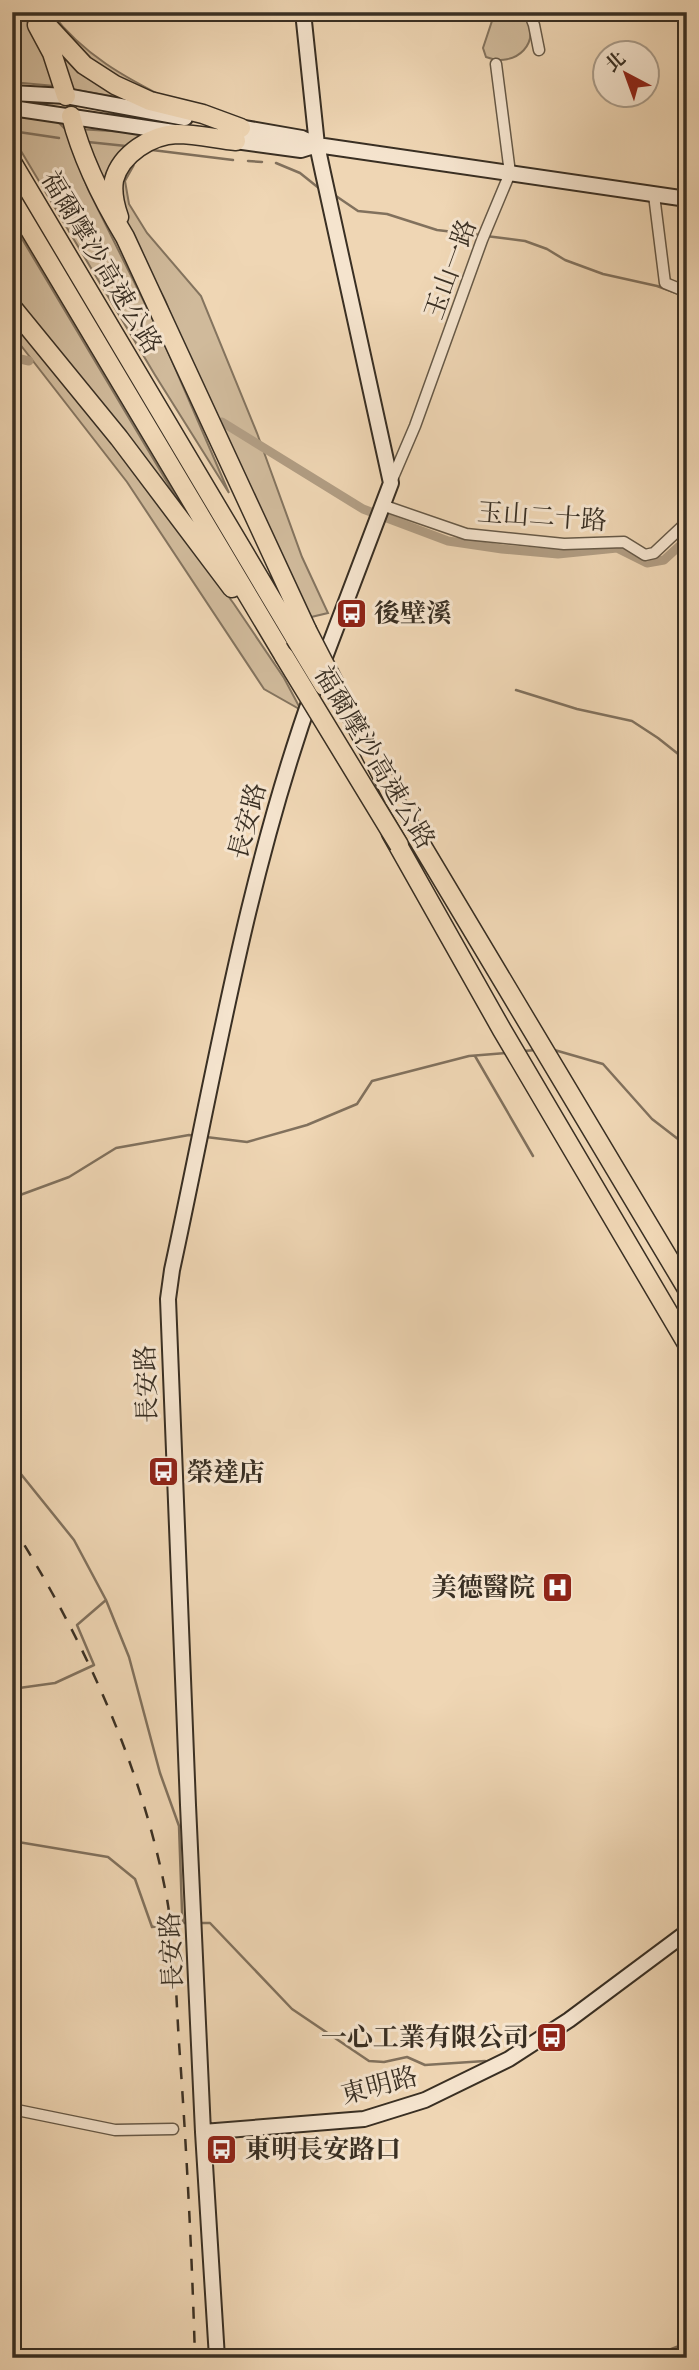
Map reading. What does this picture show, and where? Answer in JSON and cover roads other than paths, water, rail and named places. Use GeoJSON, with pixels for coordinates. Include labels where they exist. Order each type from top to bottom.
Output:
{"type":"FeatureCollection","features":[{"type":"Feature","properties":{"kind":"highway"},"geometry":{"type":"LineString","coordinates":[[30,12],[52,53],[66,96]]}},
{"type":"Feature","properties":{"kind":"highway"},"geometry":{"type":"LineString","coordinates":[[36,12],[84,65],[115,85],[150,101],[203,114],[239,134]]}},
{"type":"Feature","properties":{"kind":"highway"},"geometry":{"type":"LineString","coordinates":[[71,116],[78,144],[107,207],[125,237],[240,489],[301,634]]}},
{"type":"Feature","properties":{"kind":"highway"},"geometry":{"type":"LineString","coordinates":[[125,237],[115,204],[113,183],[117,172],[134,151],[146,142],[175,134],[239,134]]}},
{"type":"Feature","properties":{"kind":"highway","name":"福爾摩沙高速公路"},"geometry":{"type":"LineString","coordinates":[[12,162],[301,634],[394,799],[687,1289]]}},
{"type":"Feature","properties":{"kind":"highway","name":"福爾摩沙高速公路"},"geometry":{"type":"LineString","coordinates":[[12,200],[282,660],[399,845],[502,1030],[687,1344]]}},
{"type":"Feature","properties":{"kind":"highway"},"geometry":{"type":"LineString","coordinates":[[12,307],[119,438],[233,589],[282,660],[312,714],[399,845]]}},
{"type":"Feature","properties":{"kind":"main road"},"geometry":{"type":"LineString","coordinates":[[303,12],[317,145],[391,483]]}},
{"type":"Feature","properties":{"kind":"main road"},"geometry":{"type":"LineString","coordinates":[[12,93],[66,96],[239,134],[314,161],[325,186]]}},
{"type":"Feature","properties":{"kind":"main road"},"geometry":{"type":"LineString","coordinates":[[66,96],[71,116]]}},
{"type":"Feature","properties":{"kind":"main road"},"geometry":{"type":"LineString","coordinates":[[12,108],[239,134],[303,130],[309,125],[314,112]]}},
{"type":"Feature","properties":{"kind":"main road"},"geometry":{"type":"LineString","coordinates":[[268,132],[302,138],[317,145],[687,200]]}},
{"type":"Feature","properties":{"kind":"main road"},"geometry":{"type":"LineString","coordinates":[[270,147],[301,150],[317,145]]}},
{"type":"Feature","properties":{"kind":"main road","name":"長安路"},"geometry":{"type":"LineString","coordinates":[[217,2358],[203,2132],[168,1299],[263,848],[299,729],[391,483]]}},
{"type":"Feature","properties":{"kind":"main road","name":"東明路"},"geometry":{"type":"LineString","coordinates":[[203,2132],[364,2119],[425,2100],[509,2059],[569,2020],[687,1933]]}},
{"type":"Feature","properties":{"kind":"street"},"geometry":{"type":"LineString","coordinates":[[529,12],[539,50]]}},
{"type":"Feature","properties":{"kind":"street"},"geometry":{"type":"LineString","coordinates":[[496,64],[510,173]]}},
{"type":"Feature","properties":{"kind":"street","name":"玉山一路"},"geometry":{"type":"LineString","coordinates":[[391,483],[510,173]]}},
{"type":"Feature","properties":{"kind":"street"},"geometry":{"type":"LineString","coordinates":[[654,195],[665,283],[687,292]]}},
{"type":"Feature","properties":{"kind":"street","name":"玉山二十路"},"geometry":{"type":"LineString","coordinates":[[382,505],[466,534],[564,544],[624,542],[645,555],[654,553],[687,522]]}},
{"type":"Feature","properties":{"kind":"street"},"geometry":{"type":"LineString","coordinates":[[12,2109],[115,2130],[173,2129]]}},
{"type":"Feature","properties":{"kind":"waterway"},"geometry":{"type":"LineString","coordinates":[[12,131],[59,138]]}},
{"type":"Feature","properties":{"kind":"waterway"},"geometry":{"type":"LineString","coordinates":[[88,142],[126,146]]}},
{"type":"Feature","properties":{"kind":"waterway"},"geometry":{"type":"LineString","coordinates":[[152,150],[233,160]]}},
{"type":"Feature","properties":{"kind":"waterway"},"geometry":{"type":"LineString","coordinates":[[248,161],[262,162]]}},
{"type":"Feature","properties":{"kind":"waterway"},"geometry":{"type":"LineString","coordinates":[[276,163],[300,173],[320,189]]}},
{"type":"Feature","properties":{"kind":"waterway"},"geometry":{"type":"LineString","coordinates":[[333,194],[358,211],[387,214],[437,230],[479,235]]}},
{"type":"Feature","properties":{"kind":"waterway"},"geometry":{"type":"LineString","coordinates":[[486,236],[525,241],[547,249],[565,260],[603,274],[657,286],[679,294],[687,301]]}},
{"type":"Feature","properties":{"kind":"waterway"},"geometry":{"type":"LineString","coordinates":[[12,357],[29,361]]}},
{"type":"Feature","properties":{"kind":"waterway"},"geometry":{"type":"LineString","coordinates":[[222,422],[363,509],[448,541],[558,554],[617,548],[647,563],[664,560],[687,539]]}},
{"type":"Feature","properties":{"kind":"waterway"},"geometry":{"type":"LineString","coordinates":[[516,690],[577,709],[632,721],[687,761]]}},
{"type":"Feature","properties":{"kind":"waterway"},"geometry":{"type":"LineString","coordinates":[[551,1049],[603,1064],[652,1119],[687,1146]]}},
{"type":"Feature","properties":{"kind":"waterway"},"geometry":{"type":"LineString","coordinates":[[523,1051],[537,1050]]}},
{"type":"Feature","properties":{"kind":"waterway"},"geometry":{"type":"LineString","coordinates":[[206,1137],[247,1142],[307,1125],[357,1104],[372,1081],[469,1056],[506,1053]]}},
{"type":"Feature","properties":{"kind":"waterway"},"geometry":{"type":"LineString","coordinates":[[475,1056],[533,1156]]}},
{"type":"Feature","properties":{"kind":"waterway"},"geometry":{"type":"LineString","coordinates":[[12,1198],[69,1177],[116,1148],[196,1136]]}},
{"type":"Feature","properties":{"kind":"waterway"},"geometry":{"type":"LineString","coordinates":[[12,1463],[74,1540],[106,1600],[129,1657],[160,1773],[179,1826],[182,1911],[183,1923],[187,1923]]}},
{"type":"Feature","properties":{"kind":"waterway"},"geometry":{"type":"LineString","coordinates":[[12,1689],[55,1683],[94,1665],[77,1625],[106,1600]]}},
{"type":"Feature","properties":{"kind":"waterway"},"geometry":{"type":"LineString","coordinates":[[12,1841],[108,1857],[135,1879],[152,1927],[183,1923]]}},
{"type":"Feature","properties":{"kind":"waterway"},"geometry":{"type":"LineString","coordinates":[[197,1923],[210,1923],[292,2009],[369,2061],[384,2062],[407,2057],[425,2065],[485,2061]]}},
{"type":"Feature","properties":{"kind":"waterway"},"geometry":{"type":"LineString","coordinates":[[648,2358],[687,2343]]}},
{"type":"Feature","properties":{"kind":"railway"},"geometry":{"type":"LineString","coordinates":[[12,1525],[63,1613],[107,1705],[142,1800],[167,1899],[174,1958],[187,2170],[195,2358]]}},
{"type":"Feature","properties":{"kind":"place","name":"後壁溪"},"geometry":{"type":"Point","coordinates":[351,613]}},
{"type":"Feature","properties":{"kind":"place","name":"榮達店"},"geometry":{"type":"Point","coordinates":[164,1472]}},
{"type":"Feature","properties":{"kind":"place","name":"美德醫院"},"geometry":{"type":"Point","coordinates":[558,1587]}},
{"type":"Feature","properties":{"kind":"place","name":"一心工業有限公司"},"geometry":{"type":"Point","coordinates":[552,2037]}},
{"type":"Feature","properties":{"kind":"place","name":"東明長安路口"},"geometry":{"type":"Point","coordinates":[222,2149]}}]}
